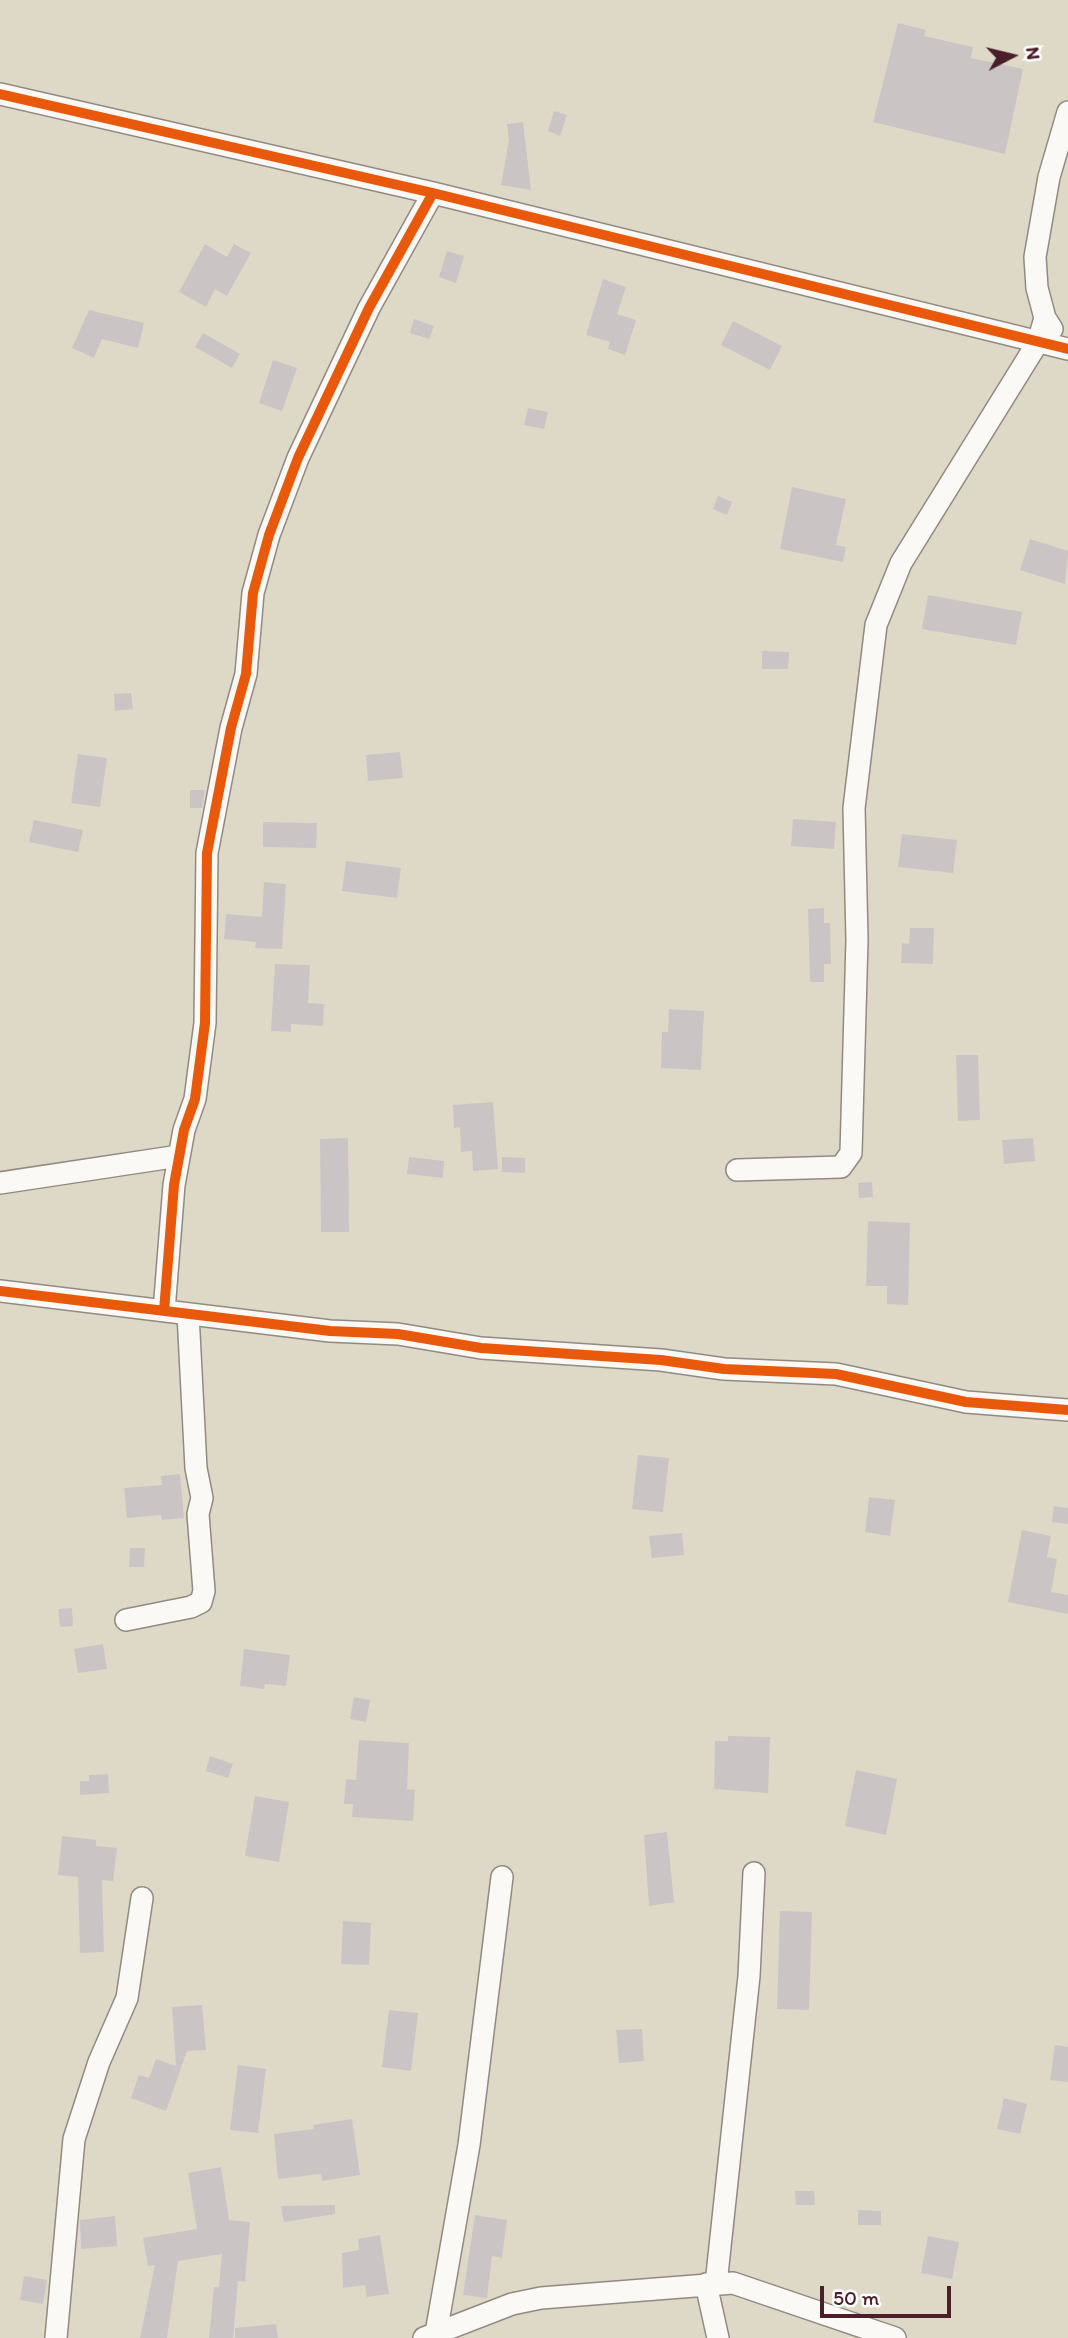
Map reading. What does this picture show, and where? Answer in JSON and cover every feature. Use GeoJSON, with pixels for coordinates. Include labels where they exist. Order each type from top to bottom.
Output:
{"type":"FeatureCollection","features":[{"type":"Feature","properties":{"kind":"street"},"geometry":{"type":"LineString","coordinates":[[0,94],[433,193],[1066,349]]}},
{"type":"Feature","properties":{"kind":"street"},"geometry":{"type":"LineString","coordinates":[[1066,349],[1045,318],[1037,288],[1035,257],[1049,177],[1068,111]]}},
{"type":"Feature","properties":{"kind":"street"},"geometry":{"type":"LineString","coordinates":[[164,1311],[174,1185],[195,1098],[205,1023],[207,853],[231,728],[246,674],[253,593],[269,535],[299,458],[369,307],[433,193]]}},
{"type":"Feature","properties":{"kind":"street"},"geometry":{"type":"LineString","coordinates":[[737,1170],[841,1167],[851,1153],[857,940],[854,808],[876,625],[901,563],[1038,342],[1045,318]]}},
{"type":"Feature","properties":{"kind":"street"},"geometry":{"type":"LineString","coordinates":[[0,1183],[179,1156]]}},
{"type":"Feature","properties":{"kind":"street"},"geometry":{"type":"LineString","coordinates":[[0,1291],[330,1331],[398,1334],[481,1348],[661,1360],[723,1369],[836,1374],[966,1402],[1068,1409]]}},
{"type":"Feature","properties":{"kind":"street"},"geometry":{"type":"LineString","coordinates":[[126,1620],[191,1607],[201,1602],[204,1591],[198,1514],[202,1498],[196,1468],[188,1314]]}},
{"type":"Feature","properties":{"kind":"street"},"geometry":{"type":"LineString","coordinates":[[718,2338],[711,2284],[749,1976],[754,1873]]}},
{"type":"Feature","properties":{"kind":"street"},"geometry":{"type":"LineString","coordinates":[[430,2336],[469,2146],[502,1877]]}},
{"type":"Feature","properties":{"kind":"street"},"geometry":{"type":"LineString","coordinates":[[56,2338],[74,2139],[99,2062],[127,1998],[142,1898]]}},
{"type":"Feature","properties":{"kind":"street"},"geometry":{"type":"LineString","coordinates":[[430,2336],[512,2304],[541,2298],[733,2283],[895,2338]]}},
{"type":"Feature","properties":{"kind":"building"},"geometry":{"type":"Polygon","coordinates":[[[898,23],[926,30],[924,36],[973,47],[971,58],[1023,69],[1005,154],[873,122],[898,23]]]}},
{"type":"Feature","properties":{"kind":"building"},"geometry":{"type":"Polygon","coordinates":[[[554,111],[567,115],[560,136],[548,131],[554,111]]]}},
{"type":"Feature","properties":{"kind":"building"},"geometry":{"type":"Polygon","coordinates":[[[523,122],[531,190],[501,185],[509,140],[507,124],[523,122]]]}},
{"type":"Feature","properties":{"kind":"building"},"geometry":{"type":"Polygon","coordinates":[[[205,244],[227,257],[234,244],[251,253],[227,296],[215,289],[206,307],[179,292],[205,244]]]}},
{"type":"Feature","properties":{"kind":"building"},"geometry":{"type":"Polygon","coordinates":[[[447,251],[464,256],[456,283],[439,277],[447,251]]]}},
{"type":"Feature","properties":{"kind":"building"},"geometry":{"type":"Polygon","coordinates":[[[603,279],[626,287],[617,314],[636,320],[625,355],[608,349],[610,342],[586,335],[603,279]]]}},
{"type":"Feature","properties":{"kind":"building"},"geometry":{"type":"Polygon","coordinates":[[[89,310],[144,323],[138,348],[102,339],[94,358],[72,348],[89,310]]]}},
{"type":"Feature","properties":{"kind":"building"},"geometry":{"type":"Polygon","coordinates":[[[414,319],[434,326],[429,339],[410,333],[414,319]]]}},
{"type":"Feature","properties":{"kind":"building"},"geometry":{"type":"Polygon","coordinates":[[[733,321],[782,346],[770,370],[721,345],[733,321]]]}},
{"type":"Feature","properties":{"kind":"building"},"geometry":{"type":"Polygon","coordinates":[[[203,333],[240,354],[232,368],[195,347],[203,333]]]}},
{"type":"Feature","properties":{"kind":"building"},"geometry":{"type":"Polygon","coordinates":[[[273,360],[297,368],[282,411],[259,403],[273,360]]]}},
{"type":"Feature","properties":{"kind":"building"},"geometry":{"type":"Polygon","coordinates":[[[528,408],[548,412],[544,429],[524,425],[528,408]]]}},
{"type":"Feature","properties":{"kind":"building"},"geometry":{"type":"Polygon","coordinates":[[[792,487],[846,499],[836,545],[846,547],[843,562],[780,549],[792,487]]]}},
{"type":"Feature","properties":{"kind":"building"},"geometry":{"type":"Polygon","coordinates":[[[718,496],[732,502],[727,515],[713,509],[718,496]]]}},
{"type":"Feature","properties":{"kind":"building"},"geometry":{"type":"Polygon","coordinates":[[[1030,539],[1068,551],[1065,584],[1020,570],[1030,539]]]}},
{"type":"Feature","properties":{"kind":"building"},"geometry":{"type":"Polygon","coordinates":[[[928,595],[1022,612],[1016,645],[922,629],[928,595]]]}},
{"type":"Feature","properties":{"kind":"building"},"geometry":{"type":"Polygon","coordinates":[[[762,651],[789,652],[788,669],[762,669],[762,651]]]}},
{"type":"Feature","properties":{"kind":"building"},"geometry":{"type":"Polygon","coordinates":[[[131,693],[133,709],[115,711],[114,694],[131,693]]]}},
{"type":"Feature","properties":{"kind":"building"},"geometry":{"type":"Polygon","coordinates":[[[400,752],[403,778],[368,781],[366,755],[400,752]]]}},
{"type":"Feature","properties":{"kind":"building"},"geometry":{"type":"Polygon","coordinates":[[[78,754],[107,758],[100,807],[71,803],[78,754]]]}},
{"type":"Feature","properties":{"kind":"building"},"geometry":{"type":"Polygon","coordinates":[[[190,790],[205,790],[202,808],[190,808],[190,790]]]}},
{"type":"Feature","properties":{"kind":"building"},"geometry":{"type":"Polygon","coordinates":[[[793,819],[836,822],[834,849],[791,846],[793,819]]]}},
{"type":"Feature","properties":{"kind":"building"},"geometry":{"type":"Polygon","coordinates":[[[34,820],[83,830],[78,852],[29,842],[34,820]]]}},
{"type":"Feature","properties":{"kind":"building"},"geometry":{"type":"Polygon","coordinates":[[[263,822],[317,823],[316,848],[263,847],[263,822]]]}},
{"type":"Feature","properties":{"kind":"building"},"geometry":{"type":"Polygon","coordinates":[[[902,834],[957,840],[953,873],[898,867],[902,834]]]}},
{"type":"Feature","properties":{"kind":"building"},"geometry":{"type":"Polygon","coordinates":[[[346,861],[401,868],[397,898],[342,891],[346,861]]]}},
{"type":"Feature","properties":{"kind":"building"},"geometry":{"type":"Polygon","coordinates":[[[264,882],[286,884],[282,949],[255,948],[256,942],[224,939],[226,914],[262,917],[264,882]]]}},
{"type":"Feature","properties":{"kind":"building"},"geometry":{"type":"Polygon","coordinates":[[[824,908],[824,923],[830,923],[831,964],[824,964],[824,982],[810,982],[808,909],[824,908]]]}},
{"type":"Feature","properties":{"kind":"building"},"geometry":{"type":"Polygon","coordinates":[[[910,928],[934,928],[933,964],[901,963],[902,943],[909,944],[910,928]]]}},
{"type":"Feature","properties":{"kind":"building"},"geometry":{"type":"Polygon","coordinates":[[[275,964],[310,965],[308,1003],[324,1004],[323,1026],[291,1024],[291,1032],[271,1031],[275,964]]]}},
{"type":"Feature","properties":{"kind":"building"},"geometry":{"type":"Polygon","coordinates":[[[669,1009],[704,1011],[701,1070],[661,1068],[662,1032],[668,1032],[669,1009]]]}},
{"type":"Feature","properties":{"kind":"building"},"geometry":{"type":"Polygon","coordinates":[[[956,1055],[978,1055],[980,1120],[958,1121],[956,1055]]]}},
{"type":"Feature","properties":{"kind":"building"},"geometry":{"type":"Polygon","coordinates":[[[493,1102],[498,1169],[473,1171],[472,1151],[461,1152],[460,1127],[454,1128],[453,1105],[493,1102]]]}},
{"type":"Feature","properties":{"kind":"building"},"geometry":{"type":"Polygon","coordinates":[[[348,1138],[349,1232],[321,1232],[320,1139],[348,1138]]]}},
{"type":"Feature","properties":{"kind":"building"},"geometry":{"type":"Polygon","coordinates":[[[1033,1138],[1035,1161],[1004,1164],[1002,1140],[1033,1138]]]}},
{"type":"Feature","properties":{"kind":"building"},"geometry":{"type":"Polygon","coordinates":[[[409,1157],[444,1161],[443,1178],[407,1174],[409,1157]]]}},
{"type":"Feature","properties":{"kind":"building"},"geometry":{"type":"Polygon","coordinates":[[[502,1157],[525,1158],[525,1173],[502,1172],[502,1157]]]}},
{"type":"Feature","properties":{"kind":"building"},"geometry":{"type":"Polygon","coordinates":[[[872,1182],[873,1197],[859,1198],[858,1183],[872,1182]]]}},
{"type":"Feature","properties":{"kind":"building"},"geometry":{"type":"Polygon","coordinates":[[[868,1221],[910,1223],[908,1305],[887,1304],[887,1286],[866,1286],[868,1221]]]}},
{"type":"Feature","properties":{"kind":"building"},"geometry":{"type":"Polygon","coordinates":[[[638,1455],[669,1458],[663,1512],[632,1509],[638,1455]]]}},
{"type":"Feature","properties":{"kind":"building"},"geometry":{"type":"Polygon","coordinates":[[[180,1474],[184,1518],[162,1520],[161,1515],[127,1518],[124,1488],[162,1485],[161,1476],[180,1474]]]}},
{"type":"Feature","properties":{"kind":"building"},"geometry":{"type":"Polygon","coordinates":[[[869,1497],[895,1500],[890,1536],[865,1532],[869,1497]]]}},
{"type":"Feature","properties":{"kind":"building"},"geometry":{"type":"Polygon","coordinates":[[[1054,1506],[1068,1508],[1068,1524],[1052,1522],[1054,1506]]]}},
{"type":"Feature","properties":{"kind":"building"},"geometry":{"type":"Polygon","coordinates":[[[1022,1530],[1051,1536],[1047,1557],[1057,1559],[1051,1592],[1068,1595],[1068,1614],[1008,1602],[1022,1530]]]}},
{"type":"Feature","properties":{"kind":"building"},"geometry":{"type":"Polygon","coordinates":[[[682,1533],[684,1555],[652,1558],[649,1536],[682,1533]]]}},
{"type":"Feature","properties":{"kind":"building"},"geometry":{"type":"Polygon","coordinates":[[[130,1548],[145,1548],[144,1567],[129,1567],[130,1548]]]}},
{"type":"Feature","properties":{"kind":"building"},"geometry":{"type":"Polygon","coordinates":[[[72,1608],[73,1626],[60,1627],[58,1609],[72,1608]]]}},
{"type":"Feature","properties":{"kind":"building"},"geometry":{"type":"Polygon","coordinates":[[[103,1644],[107,1669],[78,1673],[74,1649],[103,1644]]]}},
{"type":"Feature","properties":{"kind":"building"},"geometry":{"type":"Polygon","coordinates":[[[244,1649],[290,1655],[286,1686],[265,1684],[264,1689],[240,1686],[244,1649]]]}},
{"type":"Feature","properties":{"kind":"building"},"geometry":{"type":"Polygon","coordinates":[[[354,1697],[370,1700],[366,1722],[350,1719],[354,1697]]]}},
{"type":"Feature","properties":{"kind":"building"},"geometry":{"type":"Polygon","coordinates":[[[728,1736],[770,1737],[768,1793],[714,1789],[715,1741],[728,1741],[728,1736]]]}},
{"type":"Feature","properties":{"kind":"building"},"geometry":{"type":"Polygon","coordinates":[[[359,1740],[409,1743],[407,1789],[415,1790],[413,1821],[352,1817],[353,1804],[344,1804],[346,1779],[356,1780],[359,1740]]]}},
{"type":"Feature","properties":{"kind":"building"},"geometry":{"type":"Polygon","coordinates":[[[210,1756],[233,1764],[228,1778],[206,1771],[210,1756]]]}},
{"type":"Feature","properties":{"kind":"building"},"geometry":{"type":"Polygon","coordinates":[[[856,1770],[897,1779],[886,1835],[845,1826],[856,1770]]]}},
{"type":"Feature","properties":{"kind":"building"},"geometry":{"type":"Polygon","coordinates":[[[108,1774],[109,1793],[80,1795],[80,1781],[89,1781],[89,1775],[108,1774]]]}},
{"type":"Feature","properties":{"kind":"building"},"geometry":{"type":"Polygon","coordinates":[[[255,1796],[289,1802],[279,1862],[245,1856],[255,1796]]]}},
{"type":"Feature","properties":{"kind":"building"},"geometry":{"type":"Polygon","coordinates":[[[667,1832],[674,1902],[649,1906],[644,1835],[667,1832]]]}},
{"type":"Feature","properties":{"kind":"building"},"geometry":{"type":"Polygon","coordinates":[[[62,1836],[96,1840],[96,1846],[117,1848],[113,1881],[102,1880],[104,1952],[80,1953],[78,1877],[58,1875],[62,1836]]]}},
{"type":"Feature","properties":{"kind":"building"},"geometry":{"type":"Polygon","coordinates":[[[780,1911],[812,1912],[809,2010],[777,2009],[780,1911]]]}},
{"type":"Feature","properties":{"kind":"building"},"geometry":{"type":"Polygon","coordinates":[[[343,1921],[371,1923],[369,1965],[341,1964],[343,1921]]]}},
{"type":"Feature","properties":{"kind":"building"},"geometry":{"type":"Polygon","coordinates":[[[202,2005],[206,2050],[187,2051],[166,2111],[131,2098],[139,2075],[149,2078],[156,2059],[176,2066],[172,2007],[202,2005]]]}},
{"type":"Feature","properties":{"kind":"building"},"geometry":{"type":"Polygon","coordinates":[[[389,2010],[418,2013],[411,2071],[382,2067],[389,2010]]]}},
{"type":"Feature","properties":{"kind":"building"},"geometry":{"type":"Polygon","coordinates":[[[642,2029],[644,2061],[619,2063],[616,2030],[642,2029]]]}},
{"type":"Feature","properties":{"kind":"building"},"geometry":{"type":"Polygon","coordinates":[[[1055,2045],[1068,2047],[1068,2082],[1050,2080],[1055,2045]]]}},
{"type":"Feature","properties":{"kind":"building"},"geometry":{"type":"Polygon","coordinates":[[[238,2065],[266,2069],[258,2133],[230,2130],[238,2065]]]}},
{"type":"Feature","properties":{"kind":"building"},"geometry":{"type":"Polygon","coordinates":[[[1004,2098],[1027,2104],[1020,2134],[997,2129],[1004,2098]]]}},
{"type":"Feature","properties":{"kind":"building"},"geometry":{"type":"Polygon","coordinates":[[[352,2119],[360,2175],[322,2181],[321,2174],[278,2179],[274,2134],[314,2129],[313,2125],[352,2119]]]}},
{"type":"Feature","properties":{"kind":"building"},"geometry":{"type":"Polygon","coordinates":[[[221,2167],[229,2220],[250,2222],[245,2282],[238,2281],[233,2338],[209,2338],[214,2287],[219,2287],[222,2254],[178,2261],[167,2338],[140,2338],[155,2265],[148,2266],[143,2238],[197,2229],[188,2173],[221,2167]]]}},
{"type":"Feature","properties":{"kind":"building"},"geometry":{"type":"Polygon","coordinates":[[[795,2191],[814,2191],[815,2205],[796,2205],[795,2191]]]}},
{"type":"Feature","properties":{"kind":"building"},"geometry":{"type":"Polygon","coordinates":[[[335,2205],[335,2214],[284,2222],[281,2206],[335,2205]]]}},
{"type":"Feature","properties":{"kind":"building"},"geometry":{"type":"Polygon","coordinates":[[[858,2210],[881,2211],[881,2225],[858,2225],[858,2210]]]}},
{"type":"Feature","properties":{"kind":"building"},"geometry":{"type":"Polygon","coordinates":[[[475,2215],[507,2220],[502,2258],[492,2256],[487,2298],[463,2295],[475,2215]]]}},
{"type":"Feature","properties":{"kind":"building"},"geometry":{"type":"Polygon","coordinates":[[[115,2216],[117,2246],[81,2249],[80,2220],[115,2216]]]}},
{"type":"Feature","properties":{"kind":"building"},"geometry":{"type":"Polygon","coordinates":[[[380,2235],[389,2294],[367,2297],[365,2285],[343,2288],[342,2253],[359,2250],[358,2239],[380,2235]]]}},
{"type":"Feature","properties":{"kind":"building"},"geometry":{"type":"Polygon","coordinates":[[[928,2236],[959,2242],[952,2279],[921,2273],[928,2236]]]}},
{"type":"Feature","properties":{"kind":"building"},"geometry":{"type":"Polygon","coordinates":[[[24,2276],[47,2280],[43,2304],[20,2300],[24,2276]]]}},
{"type":"Feature","properties":{"kind":"building"},"geometry":{"type":"Polygon","coordinates":[[[276,2324],[278,2338],[235,2338],[235,2328],[276,2324]]]}},
{"type":"Feature","properties":{"kind":"cycle path"},"geometry":{"type":"LineString","coordinates":[[0,94],[433,193],[1068,349]]}},
{"type":"Feature","properties":{"kind":"cycle path"},"geometry":{"type":"LineString","coordinates":[[164,1311],[174,1185],[184,1130],[195,1099],[205,1023],[207,853],[231,728],[246,674],[253,593],[269,535],[298,458],[369,308],[433,193]]}},
{"type":"Feature","properties":{"kind":"cycle path"},"geometry":{"type":"LineString","coordinates":[[0,1291],[330,1331],[398,1334],[481,1348],[661,1360],[724,1369],[836,1374],[966,1402],[1068,1410]]}}]}
